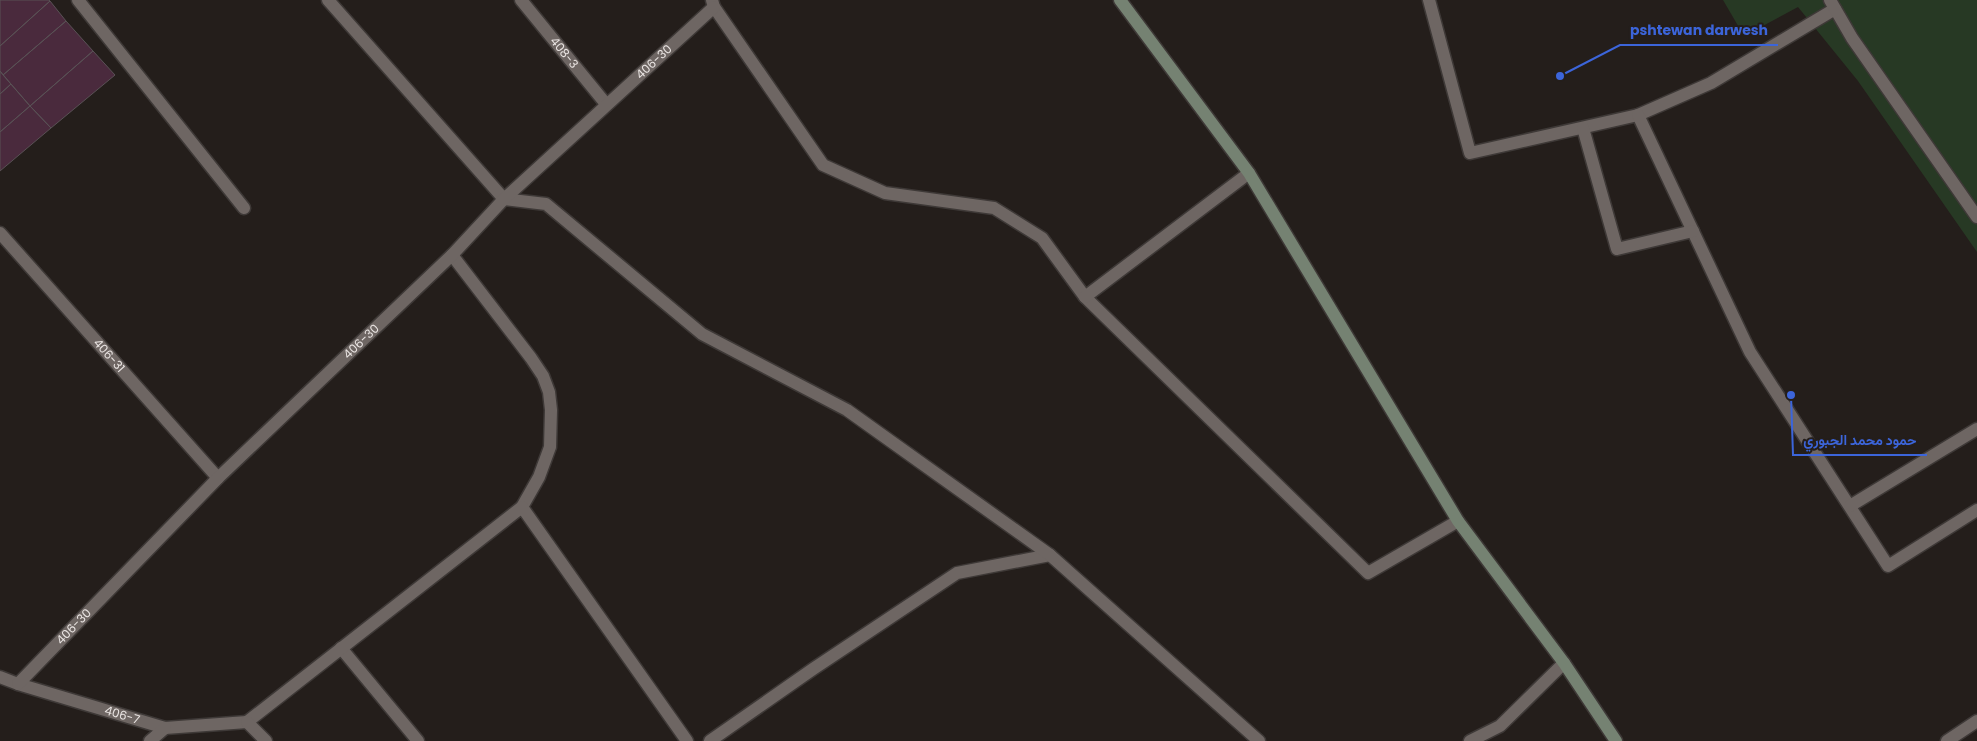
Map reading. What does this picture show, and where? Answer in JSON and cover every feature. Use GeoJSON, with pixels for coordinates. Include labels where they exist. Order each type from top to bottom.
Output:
{"type":"FeatureCollection","features":[{"type":"Feature","properties":{"kind":"main road"},"geometry":{"type":"LineString","coordinates":[[1120,0],[1249,174],[1458,521],[1564,664],[1616,741]]}},
{"type":"Feature","properties":{"kind":"street"},"geometry":{"type":"LineString","coordinates":[[78,0],[244,208]]}},
{"type":"Feature","properties":{"kind":"street"},"geometry":{"type":"LineString","coordinates":[[328,0],[504,199],[546,204],[702,334],[847,410],[1050,555],[1259,741]]}},
{"type":"Feature","properties":{"kind":"street","name":"408-3"},"geometry":{"type":"LineString","coordinates":[[522,0],[606,104]]}},
{"type":"Feature","properties":{"kind":"street"},"geometry":{"type":"LineString","coordinates":[[1429,0],[1470,153],[1638,116],[1711,83],[1832,4],[1852,38],[1977,217]]}},
{"type":"Feature","properties":{"kind":"street"},"geometry":{"type":"LineString","coordinates":[[713,4],[823,165],[885,193],[994,208],[1042,238],[1085,297],[1368,573],[1458,521]]}},
{"type":"Feature","properties":{"kind":"street","name":"406-30"},"geometry":{"type":"LineString","coordinates":[[18,684],[218,478],[452,255],[504,199],[713,4]]}},
{"type":"Feature","properties":{"kind":"street"},"geometry":{"type":"LineString","coordinates":[[1638,116],[1750,352],[1888,566],[1977,510]]}},
{"type":"Feature","properties":{"kind":"street"},"geometry":{"type":"LineString","coordinates":[[1583,128],[1617,249],[1693,231]]}},
{"type":"Feature","properties":{"kind":"street"},"geometry":{"type":"LineString","coordinates":[[1085,297],[1249,174]]}},
{"type":"Feature","properties":{"kind":"street","name":"406-31"},"geometry":{"type":"LineString","coordinates":[[0,233],[218,478]]}},
{"type":"Feature","properties":{"kind":"street"},"geometry":{"type":"LineString","coordinates":[[266,741],[247,722],[522,507],[539,477],[550,446],[552,410],[543,376],[452,255]]}},
{"type":"Feature","properties":{"kind":"street"},"geometry":{"type":"LineString","coordinates":[[1850,506],[1977,429]]}},
{"type":"Feature","properties":{"kind":"street"},"geometry":{"type":"LineString","coordinates":[[522,507],[688,741]]}},
{"type":"Feature","properties":{"kind":"street"},"geometry":{"type":"LineString","coordinates":[[710,741],[813,669],[957,573],[1050,555]]}},
{"type":"Feature","properties":{"kind":"street"},"geometry":{"type":"LineString","coordinates":[[341,648],[418,741]]}},
{"type":"Feature","properties":{"kind":"street"},"geometry":{"type":"LineString","coordinates":[[1470,741],[1500,726],[1564,664]]}},
{"type":"Feature","properties":{"kind":"street","name":"406-7"},"geometry":{"type":"LineString","coordinates":[[0,677],[165,728],[247,722]]}},
{"type":"Feature","properties":{"kind":"street"},"geometry":{"type":"LineString","coordinates":[[1947,741],[1977,721]]}},
{"type":"Feature","properties":{"kind":"street"},"geometry":{"type":"LineString","coordinates":[[150,741],[165,728]]}},
{"type":"Feature","properties":{"kind":"green space"},"geometry":{"type":"Polygon","coordinates":[[[1723,0],[1977,0],[1977,252],[1858,81],[1798,7],[1744,36],[1723,0]]]}},
{"type":"Feature","properties":{"kind":"building"},"geometry":{"type":"Polygon","coordinates":[[[0,0],[49,0],[50,1],[0,46],[0,0]]]}},
{"type":"Feature","properties":{"kind":"building"},"geometry":{"type":"Polygon","coordinates":[[[50,1],[66,21],[3,75],[0,71],[0,46],[50,1]]]}},
{"type":"Feature","properties":{"kind":"building"},"geometry":{"type":"Polygon","coordinates":[[[66,21],[93,51],[30,106],[3,75],[66,21]]]}},
{"type":"Feature","properties":{"kind":"building"},"geometry":{"type":"Polygon","coordinates":[[[93,51],[115,75],[51,128],[30,106],[93,51]]]}},
{"type":"Feature","properties":{"kind":"building"},"geometry":{"type":"Polygon","coordinates":[[[0,71],[11,84],[0,94],[0,71]]]}},
{"type":"Feature","properties":{"kind":"building"},"geometry":{"type":"Polygon","coordinates":[[[11,84],[30,106],[0,132],[0,94],[11,84]]]}},
{"type":"Feature","properties":{"kind":"building"},"geometry":{"type":"Polygon","coordinates":[[[30,106],[51,128],[0,171],[0,132],[30,106]]]}},
{"type":"Feature","properties":{"kind":"place","name":"pshtewan darwesh"},"geometry":{"type":"Point","coordinates":[1560,76]}},
{"type":"Feature","properties":{"kind":"place","name":"حمود محمد الجبوري"},"geometry":{"type":"Point","coordinates":[1791,395]}}]}
